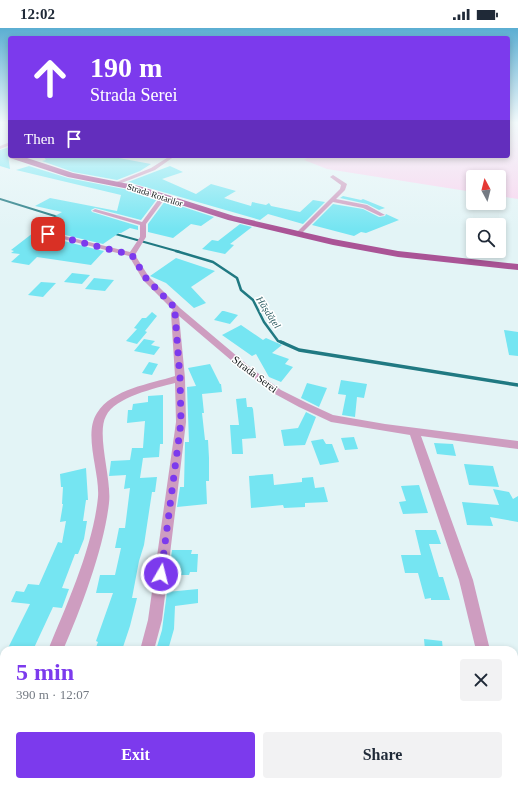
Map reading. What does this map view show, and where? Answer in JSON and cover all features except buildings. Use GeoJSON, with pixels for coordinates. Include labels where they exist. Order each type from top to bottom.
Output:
{"type":"FeatureCollection","features":[{"type":"Feature","properties":{"kind":"main road","name":"Strada Rotarilor"},"geometry":{"type":"LineString","coordinates":[[19,158],[72,175],[117,183],[214,213],[298,234],[385,252],[518,267]]}},
{"type":"Feature","properties":{"kind":"street"},"geometry":{"type":"LineString","coordinates":[[117,183],[153,169],[169,158]]}},
{"type":"Feature","properties":{"kind":"street"},"geometry":{"type":"LineString","coordinates":[[298,234],[343,189],[344,184],[333,177]]}},
{"type":"Feature","properties":{"kind":"street"},"geometry":{"type":"LineString","coordinates":[[35,231],[132,255],[143,237],[143,224],[164,197]]}},
{"type":"Feature","properties":{"kind":"street"},"geometry":{"type":"LineString","coordinates":[[333,200],[376,210],[382,215]]}},
{"type":"Feature","properties":{"kind":"street"},"geometry":{"type":"LineString","coordinates":[[95,210],[143,224]]}},
{"type":"Feature","properties":{"kind":"street","name":"Strada Serei"},"geometry":{"type":"LineString","coordinates":[[132,255],[146,278],[177,310],[248,370],[278,392],[303,405],[331,418],[414,432],[518,445]]}},
{"type":"Feature","properties":{"kind":"street"},"geometry":{"type":"LineString","coordinates":[[148,646],[155,620],[180,439],[180,378],[175,325],[175,313],[177,310]]}},
{"type":"Feature","properties":{"kind":"street"},"geometry":{"type":"LineString","coordinates":[[175,325],[193,322]]}},
{"type":"Feature","properties":{"kind":"street"},"geometry":{"type":"LineString","coordinates":[[58,646],[83,580],[102,518],[104,473],[97,434],[99,417],[104,409],[122,398],[180,378]]}},
{"type":"Feature","properties":{"kind":"street"},"geometry":{"type":"LineString","coordinates":[[414,432],[466,580],[482,646]]}},
{"type":"Feature","properties":{"kind":"shaded area"},"geometry":{"type":"Polygon","coordinates":[[[306,158],[518,158],[518,199],[506,197],[506,170],[466,170],[466,191],[327,169],[304,160],[306,158]]]}},
{"type":"Feature","properties":{"kind":"waterway","name":"Hășdățel"},"geometry":{"type":"LineString","coordinates":[[0,199],[58,217]]}},
{"type":"Feature","properties":{"kind":"waterway","name":"Hășdățel"},"geometry":{"type":"LineString","coordinates":[[112,233],[180,252]]}},
{"type":"Feature","properties":{"kind":"waterway","name":"Hășdățel"},"geometry":{"type":"LineString","coordinates":[[176,251],[213,262],[237,278],[241,290],[253,300],[264,322],[278,341],[281,342]]}},
{"type":"Feature","properties":{"kind":"waterway","name":"Hășdățel"},"geometry":{"type":"LineString","coordinates":[[281,342],[299,350],[518,385]]}},
{"type":"Feature","properties":{"kind":"route"},"geometry":{"type":"LineString","coordinates":[[48,234],[85,244],[125,252],[132,255],[146,278],[177,310],[175,313],[180,378],[181,422],[161,574]]}}]}
